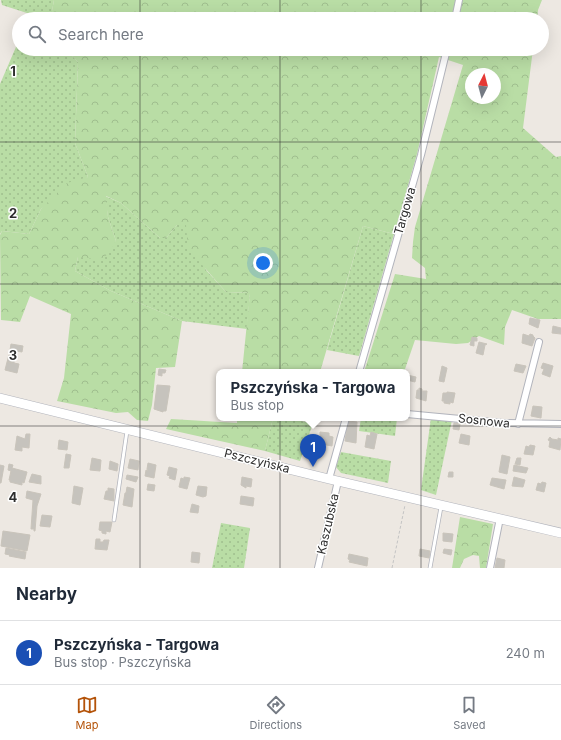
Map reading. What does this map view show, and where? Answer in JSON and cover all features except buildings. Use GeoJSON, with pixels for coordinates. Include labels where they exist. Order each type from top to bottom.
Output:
{"type":"FeatureCollection","features":[{"type":"Feature","properties":{"kind":"main road","name":"Pszczyńska"},"geometry":{"type":"LineString","coordinates":[[0,398],[334,480],[561,533]]}},
{"type":"Feature","properties":{"kind":"street"},"geometry":{"type":"LineString","coordinates":[[456,12],[459,0]]}},
{"type":"Feature","properties":{"kind":"street","name":"Targowa"},"geometry":{"type":"LineString","coordinates":[[359,369],[421,155],[445,56]]}},
{"type":"Feature","properties":{"kind":"street"},"geometry":{"type":"LineString","coordinates":[[518,424],[539,342]]}},
{"type":"Feature","properties":{"kind":"street","name":"Sosnowa"},"geometry":{"type":"LineString","coordinates":[[410,414],[518,424],[561,424]]}},
{"type":"Feature","properties":{"kind":"street"},"geometry":{"type":"LineString","coordinates":[[334,480],[345,421]]}},
{"type":"Feature","properties":{"kind":"street","name":"Kaszubska"},"geometry":{"type":"LineString","coordinates":[[318,568],[334,480]]}},
{"type":"Feature","properties":{"kind":"street"},"geometry":{"type":"LineString","coordinates":[[490,568],[500,518]]}},
{"type":"Feature","properties":{"kind":"lane"},"geometry":{"type":"LineString","coordinates":[[114,520],[128,430]]}},
{"type":"Feature","properties":{"kind":"lane"},"geometry":{"type":"LineString","coordinates":[[430,568],[442,505]]}},
{"type":"Feature","properties":{"kind":"path"},"geometry":{"type":"LineString","coordinates":[[392,568],[407,496]]}},
{"type":"Feature","properties":{"kind":"green space"},"geometry":{"type":"Polygon","coordinates":[[[1,0],[54,0],[52,12],[24,12],[2,5],[1,0]]]}},
{"type":"Feature","properties":{"kind":"green space"},"geometry":{"type":"Polygon","coordinates":[[[54,0],[542,0],[538,12],[52,11],[54,0]]]}},
{"type":"Feature","properties":{"kind":"green space"},"geometry":{"type":"Polygon","coordinates":[[[12,56],[72,56],[78,62],[75,143],[88,177],[41,209],[29,234],[2,231],[0,234],[0,84],[12,56]]]}},
{"type":"Feature","properties":{"kind":"green space"},"geometry":{"type":"Polygon","coordinates":[[[72,56],[532,56],[523,128],[556,157],[561,156],[561,319],[538,319],[512,310],[505,327],[504,345],[479,336],[468,343],[456,344],[415,340],[405,369],[365,369],[395,274],[426,279],[425,268],[412,258],[415,227],[463,65],[439,57],[417,154],[394,234],[363,226],[321,369],[242,369],[250,293],[226,292],[188,249],[186,225],[177,225],[166,238],[160,238],[121,203],[106,196],[108,217],[116,241],[103,260],[78,257],[75,271],[111,291],[182,321],[175,367],[156,368],[152,405],[148,421],[137,420],[128,412],[116,413],[57,401],[64,378],[71,314],[30,296],[20,322],[1,320],[0,235],[2,231],[29,234],[41,209],[67,183],[88,177],[75,143],[78,62],[72,56]]]}},
{"type":"Feature","properties":{"kind":"green space"},"geometry":{"type":"Polygon","coordinates":[[[105,196],[121,203],[160,238],[166,238],[177,225],[187,225],[206,270],[226,292],[250,293],[247,329],[182,321],[111,291],[75,271],[78,257],[116,241],[108,217],[105,196]]]}},
{"type":"Feature","properties":{"kind":"green space"},"geometry":{"type":"Polygon","coordinates":[[[363,226],[394,234],[359,356],[327,350],[363,226]]]}},
{"type":"Feature","properties":{"kind":"green space"},"geometry":{"type":"Polygon","coordinates":[[[431,418],[452,420],[436,495],[421,490],[431,418]]]}},
{"type":"Feature","properties":{"kind":"green space"},"geometry":{"type":"Polygon","coordinates":[[[171,419],[237,423],[237,421],[272,421],[265,451],[166,429],[171,419]]]}},
{"type":"Feature","properties":{"kind":"green space"},"geometry":{"type":"Polygon","coordinates":[[[272,421],[301,421],[313,423],[300,461],[265,451],[272,421]]]}},
{"type":"Feature","properties":{"kind":"green space"},"geometry":{"type":"Polygon","coordinates":[[[361,421],[397,421],[395,436],[359,431],[361,421]]]}},
{"type":"Feature","properties":{"kind":"green space"},"geometry":{"type":"Polygon","coordinates":[[[341,452],[391,461],[388,483],[341,473],[336,467],[341,452]]]}},
{"type":"Feature","properties":{"kind":"green space"},"geometry":{"type":"Polygon","coordinates":[[[460,517],[493,524],[486,568],[480,568],[479,556],[473,555],[464,559],[460,568],[452,568],[460,517]]]}},
{"type":"Feature","properties":{"kind":"green space"},"geometry":{"type":"Polygon","coordinates":[[[221,523],[250,528],[244,568],[212,568],[221,523]]]}},
{"type":"Feature","properties":{"kind":"place","name":"Pszczyńska - Targowa"},"geometry":{"type":"Point","coordinates":[313,467]}}]}
